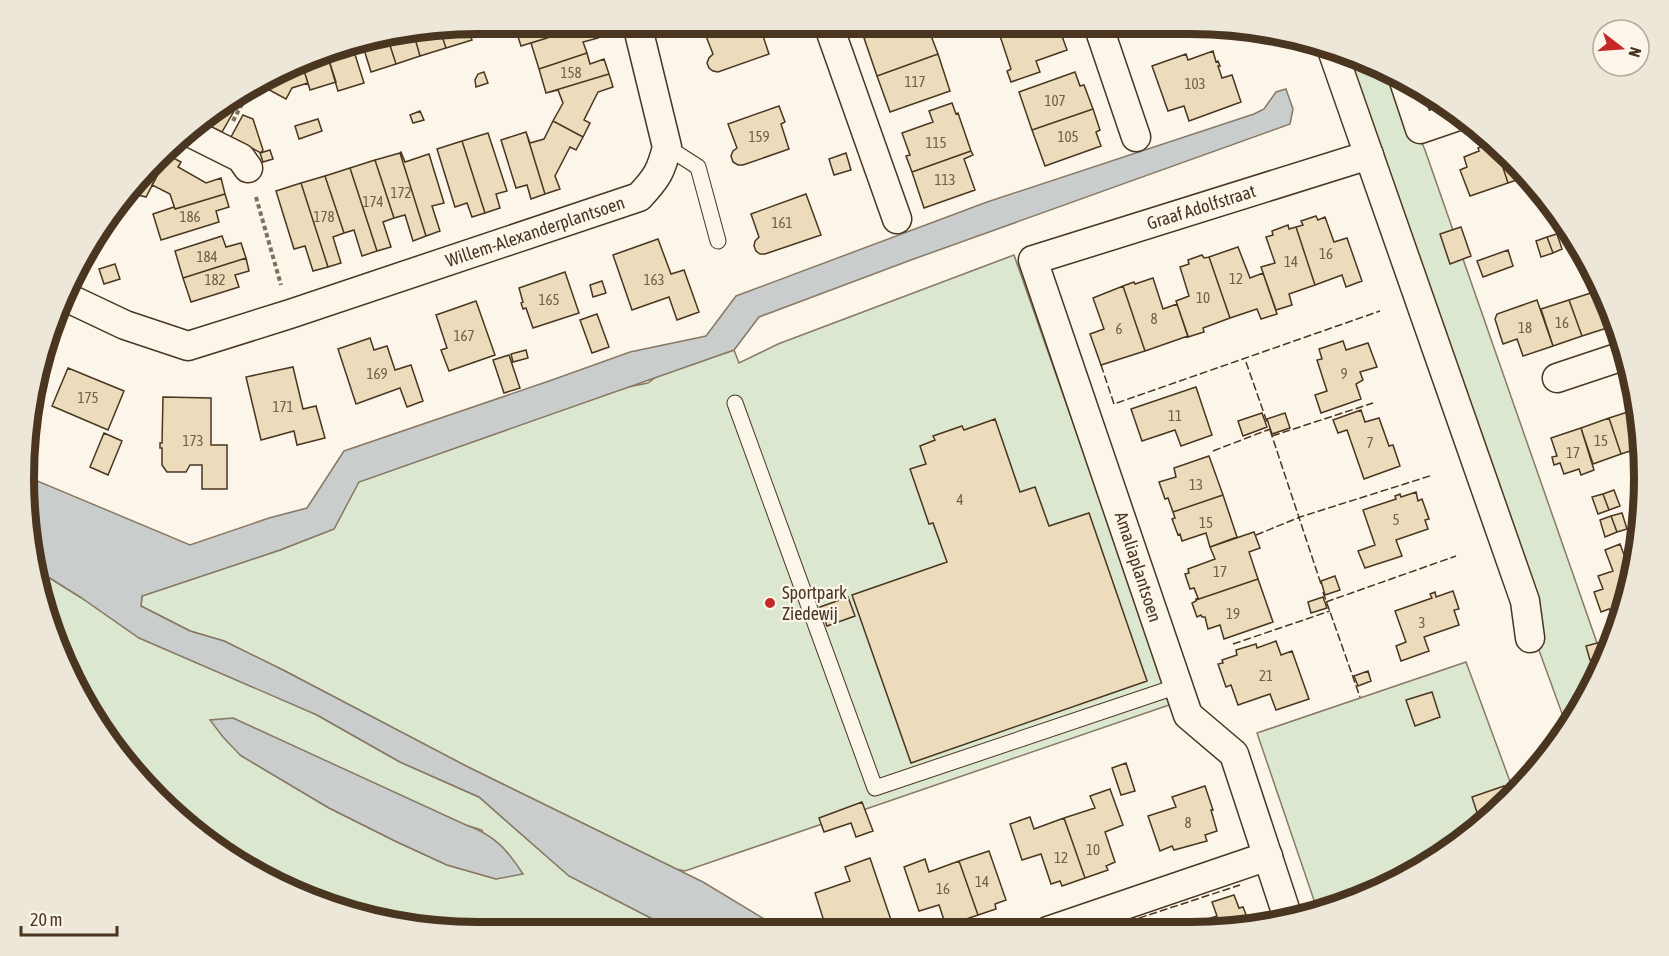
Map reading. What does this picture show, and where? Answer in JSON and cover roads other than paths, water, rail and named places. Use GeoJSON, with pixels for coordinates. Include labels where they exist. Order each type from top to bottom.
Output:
{"type":"FeatureCollection","features":[{"type":"Feature","properties":{"kind":"street"},"geometry":{"type":"LineString","coordinates":[[639,34],[667,147]]}},
{"type":"Feature","properties":{"kind":"street"},"geometry":{"type":"LineString","coordinates":[[832,34],[897,219]]}},
{"type":"Feature","properties":{"kind":"street"},"geometry":{"type":"LineString","coordinates":[[1101,34],[1136,137]]}},
{"type":"Feature","properties":{"kind":"street"},"geometry":{"type":"LineString","coordinates":[[1335,58],[1525,601],[1530,638]]}},
{"type":"Feature","properties":{"kind":"street"},"geometry":{"type":"LineString","coordinates":[[1407,91],[1420,129],[1451,119]]}},
{"type":"Feature","properties":{"kind":"street"},"geometry":{"type":"LineString","coordinates":[[197,136],[241,158],[248,168]]}},
{"type":"Feature","properties":{"kind":"street","name":"Willem-Alexanderplantsoen"},"geometry":{"type":"LineString","coordinates":[[72,300],[125,325],[188,346],[639,197],[652,184],[663,166],[667,147]]}},
{"type":"Feature","properties":{"kind":"street","name":"Graaf Adolfstraat"},"geometry":{"type":"LineString","coordinates":[[1033,260],[1369,155]]}},
{"type":"Feature","properties":{"kind":"street","name":"Amaliaplantsoen"},"geometry":{"type":"LineString","coordinates":[[1033,260],[1188,715],[1234,754],[1286,911]]}},
{"type":"Feature","properties":{"kind":"street"},"geometry":{"type":"LineString","coordinates":[[1557,378],[1618,359]]}},
{"type":"Feature","properties":{"kind":"street"},"geometry":{"type":"LineString","coordinates":[[1074,922],[1268,856]]}},
{"type":"Feature","properties":{"kind":"lane"},"geometry":{"type":"LineString","coordinates":[[667,147],[698,167],[718,242]]}},
{"type":"Feature","properties":{"kind":"lane"},"geometry":{"type":"LineString","coordinates":[[735,403],[875,788],[1178,686]]}},
{"type":"Feature","properties":{"kind":"place","name":"Sportpark Ziedewij"},"geometry":{"type":"Point","coordinates":[770,603]}}]}
